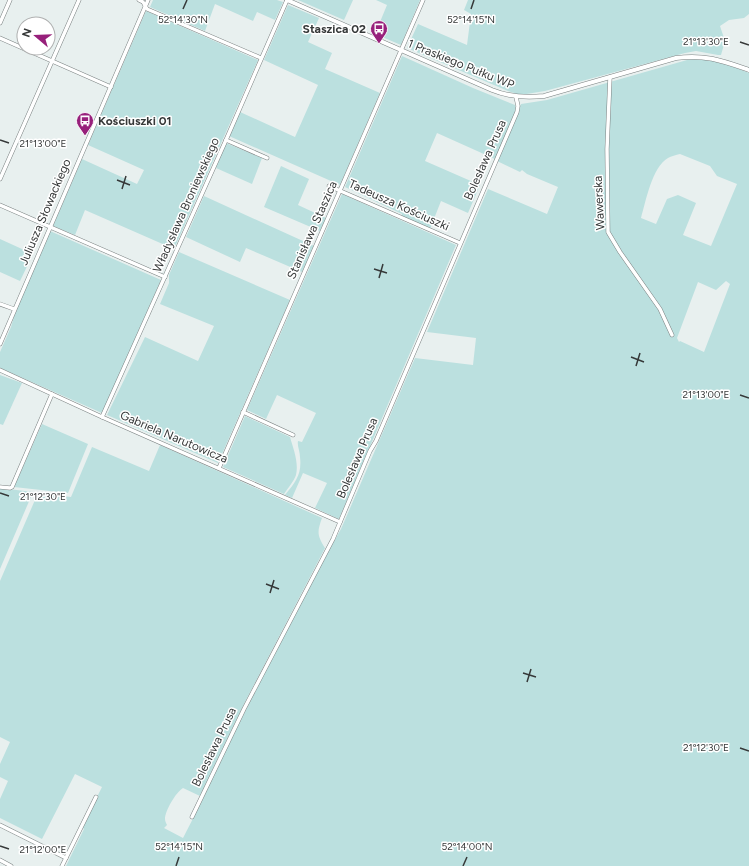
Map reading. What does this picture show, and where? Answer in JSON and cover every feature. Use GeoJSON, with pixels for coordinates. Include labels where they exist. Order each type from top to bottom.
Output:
{"type":"FeatureCollection","features":[{"type":"Feature","properties":{"kind":"street"},"geometry":{"type":"LineString","coordinates":[[0,23],[10,0]]}},
{"type":"Feature","properties":{"kind":"street"},"geometry":{"type":"LineString","coordinates":[[0,179],[79,0]]}},
{"type":"Feature","properties":{"kind":"street"},"geometry":{"type":"LineString","coordinates":[[138,0],[146,6],[146,9],[261,58]]}},
{"type":"Feature","properties":{"kind":"street","name":"Juliusza Słowackiego"},"geometry":{"type":"LineString","coordinates":[[0,344],[148,0]]}},
{"type":"Feature","properties":{"kind":"street","name":"1 Praskiego Pułku WP"},"geometry":{"type":"LineString","coordinates":[[287,0],[492,90],[516,97],[529,98],[544,96],[687,56],[711,58],[749,70]]}},
{"type":"Feature","properties":{"kind":"street","name":"Władysława Broniewskiego"},"geometry":{"type":"LineString","coordinates":[[102,417],[287,0]]}},
{"type":"Feature","properties":{"kind":"street","name":"Stanisława Staszica"},"geometry":{"type":"LineString","coordinates":[[219,468],[423,0]]}},
{"type":"Feature","properties":{"kind":"street"},"geometry":{"type":"LineString","coordinates":[[0,38],[110,87]]}},
{"type":"Feature","properties":{"kind":"street","name":"Wawerska"},"geometry":{"type":"LineString","coordinates":[[610,77],[607,149],[608,232],[660,310],[672,335]]}},
{"type":"Feature","properties":{"kind":"street","name":"Bolesława Prusa"},"geometry":{"type":"LineString","coordinates":[[192,817],[241,714],[305,590],[322,561],[340,522],[517,112],[518,106],[516,97]]}},
{"type":"Feature","properties":{"kind":"street"},"geometry":{"type":"LineString","coordinates":[[226,140],[267,158]]}},
{"type":"Feature","properties":{"kind":"street","name":"Tadeusza Kościuszki"},"geometry":{"type":"LineString","coordinates":[[329,186],[460,243]]}},
{"type":"Feature","properties":{"kind":"street"},"geometry":{"type":"LineString","coordinates":[[0,205],[165,277]]}},
{"type":"Feature","properties":{"kind":"street"},"geometry":{"type":"LineString","coordinates":[[0,304],[14,310]]}},
{"type":"Feature","properties":{"kind":"street","name":"Gabriela Narutowicza"},"geometry":{"type":"LineString","coordinates":[[0,370],[102,417],[340,522]]}},
{"type":"Feature","properties":{"kind":"street"},"geometry":{"type":"LineString","coordinates":[[0,486],[12,487],[52,394]]}},
{"type":"Feature","properties":{"kind":"street"},"geometry":{"type":"LineString","coordinates":[[243,412],[293,435]]}},
{"type":"Feature","properties":{"kind":"street"},"geometry":{"type":"LineString","coordinates":[[62,866],[96,797]]}},
{"type":"Feature","properties":{"kind":"street"},"geometry":{"type":"LineString","coordinates":[[0,825],[66,858]]}},
{"type":"Feature","properties":{"kind":"street"},"geometry":{"type":"LineString","coordinates":[[0,860],[11,866]]}},
{"type":"Feature","properties":{"kind":"shaded area"},"geometry":{"type":"Polygon","coordinates":[[[153,0],[277,0],[283,2],[275,20],[257,12],[253,21],[215,4],[205,31],[150,7],[153,0]]]}},
{"type":"Feature","properties":{"kind":"shaded area"},"geometry":{"type":"Polygon","coordinates":[[[298,0],[353,0],[344,20],[298,0]]]}},
{"type":"Feature","properties":{"kind":"shaded area"},"geometry":{"type":"Polygon","coordinates":[[[376,0],[420,0],[401,45],[375,34],[387,5],[376,0]]]}},
{"type":"Feature","properties":{"kind":"shaded area"},"geometry":{"type":"Polygon","coordinates":[[[468,0],[749,0],[749,14],[744,18],[729,20],[720,26],[725,41],[721,55],[696,51],[685,53],[545,91],[520,95],[407,48],[418,24],[467,45],[471,14],[464,10],[468,0]]]}},
{"type":"Feature","properties":{"kind":"shaded area"},"geometry":{"type":"Polygon","coordinates":[[[288,5],[319,18],[308,42],[332,53],[325,69],[380,93],[340,185],[229,136],[240,112],[295,137],[318,85],[264,60],[288,5]]]}},
{"type":"Feature","properties":{"kind":"shaded area"},"geometry":{"type":"Polygon","coordinates":[[[146,11],[258,60],[174,249],[85,210],[75,235],[53,226],[82,159],[137,184],[144,170],[88,145],[146,11]]]}},
{"type":"Feature","properties":{"kind":"shaded area"},"geometry":{"type":"Polygon","coordinates":[[[402,56],[515,105],[516,110],[495,159],[437,133],[425,161],[480,185],[468,213],[441,201],[430,229],[345,187],[402,56]]]}},
{"type":"Feature","properties":{"kind":"shaded area"},"geometry":{"type":"Polygon","coordinates":[[[698,59],[722,62],[749,73],[749,866],[66,866],[84,829],[82,827],[102,787],[75,774],[42,839],[0,818],[0,799],[8,781],[0,777],[0,764],[10,742],[0,737],[0,581],[38,493],[71,497],[92,447],[149,471],[160,445],[322,518],[319,533],[320,540],[325,548],[245,702],[200,796],[183,788],[174,797],[167,811],[165,821],[167,825],[164,828],[183,838],[203,799],[202,797],[307,589],[341,529],[415,358],[473,365],[476,338],[427,332],[488,189],[547,214],[558,187],[527,174],[522,170],[520,172],[497,161],[521,104],[547,100],[687,60],[698,59]],[[680,154],[672,156],[662,162],[650,185],[641,218],[656,224],[667,199],[678,195],[696,203],[683,235],[711,246],[737,184],[717,176],[710,166],[680,154]],[[726,281],[716,290],[698,282],[677,338],[679,342],[680,341],[704,352],[730,284],[726,281]]]}},
{"type":"Feature","properties":{"kind":"shaded area"},"geometry":{"type":"Polygon","coordinates":[[[226,143],[262,158],[252,184],[216,168],[226,143]]]}},
{"type":"Feature","properties":{"kind":"shaded area"},"geometry":{"type":"Polygon","coordinates":[[[281,166],[309,179],[298,205],[326,218],[320,231],[264,207],[281,166]]]}},
{"type":"Feature","properties":{"kind":"shaded area"},"geometry":{"type":"Polygon","coordinates":[[[342,194],[456,245],[339,519],[315,508],[327,483],[303,473],[292,498],[285,495],[295,482],[299,473],[300,455],[298,441],[302,442],[316,413],[277,395],[266,419],[247,410],[342,194]]]}},
{"type":"Feature","properties":{"kind":"shaded area"},"geometry":{"type":"Polygon","coordinates":[[[204,196],[314,246],[302,272],[246,248],[240,262],[186,237],[204,196]]]}},
{"type":"Feature","properties":{"kind":"shaded area"},"geometry":{"type":"Polygon","coordinates":[[[50,231],[161,280],[102,413],[0,368],[0,352],[50,231]]]}},
{"type":"Feature","properties":{"kind":"shaded area"},"geometry":{"type":"Polygon","coordinates":[[[0,239],[33,254],[20,281],[0,272],[0,239]]]}},
{"type":"Feature","properties":{"kind":"shaded area"},"geometry":{"type":"Polygon","coordinates":[[[179,252],[290,300],[218,463],[107,415],[145,337],[198,361],[214,326],[160,304],[169,283],[169,275],[179,252]]]}},
{"type":"Feature","properties":{"kind":"shaded area"},"geometry":{"type":"Polygon","coordinates":[[[0,375],[22,383],[3,425],[0,424],[0,375]]]}},
{"type":"Feature","properties":{"kind":"shaded area"},"geometry":{"type":"Polygon","coordinates":[[[245,416],[290,437],[297,470],[294,480],[284,494],[223,467],[245,416]]]}},
{"type":"Feature","properties":{"kind":"shaded area"},"geometry":{"type":"Polygon","coordinates":[[[42,424],[88,444],[68,493],[14,487],[42,424]]]}},
{"type":"Feature","properties":{"kind":"shaded area"},"geometry":{"type":"Polygon","coordinates":[[[0,488],[33,492],[0,569],[0,488]]]}},
{"type":"Feature","properties":{"kind":"place","name":"Staszica 02"},"geometry":{"type":"Point","coordinates":[379,44]}},
{"type":"Feature","properties":{"kind":"place","name":"Kościuszki 01"},"geometry":{"type":"Point","coordinates":[85,136]}}]}
